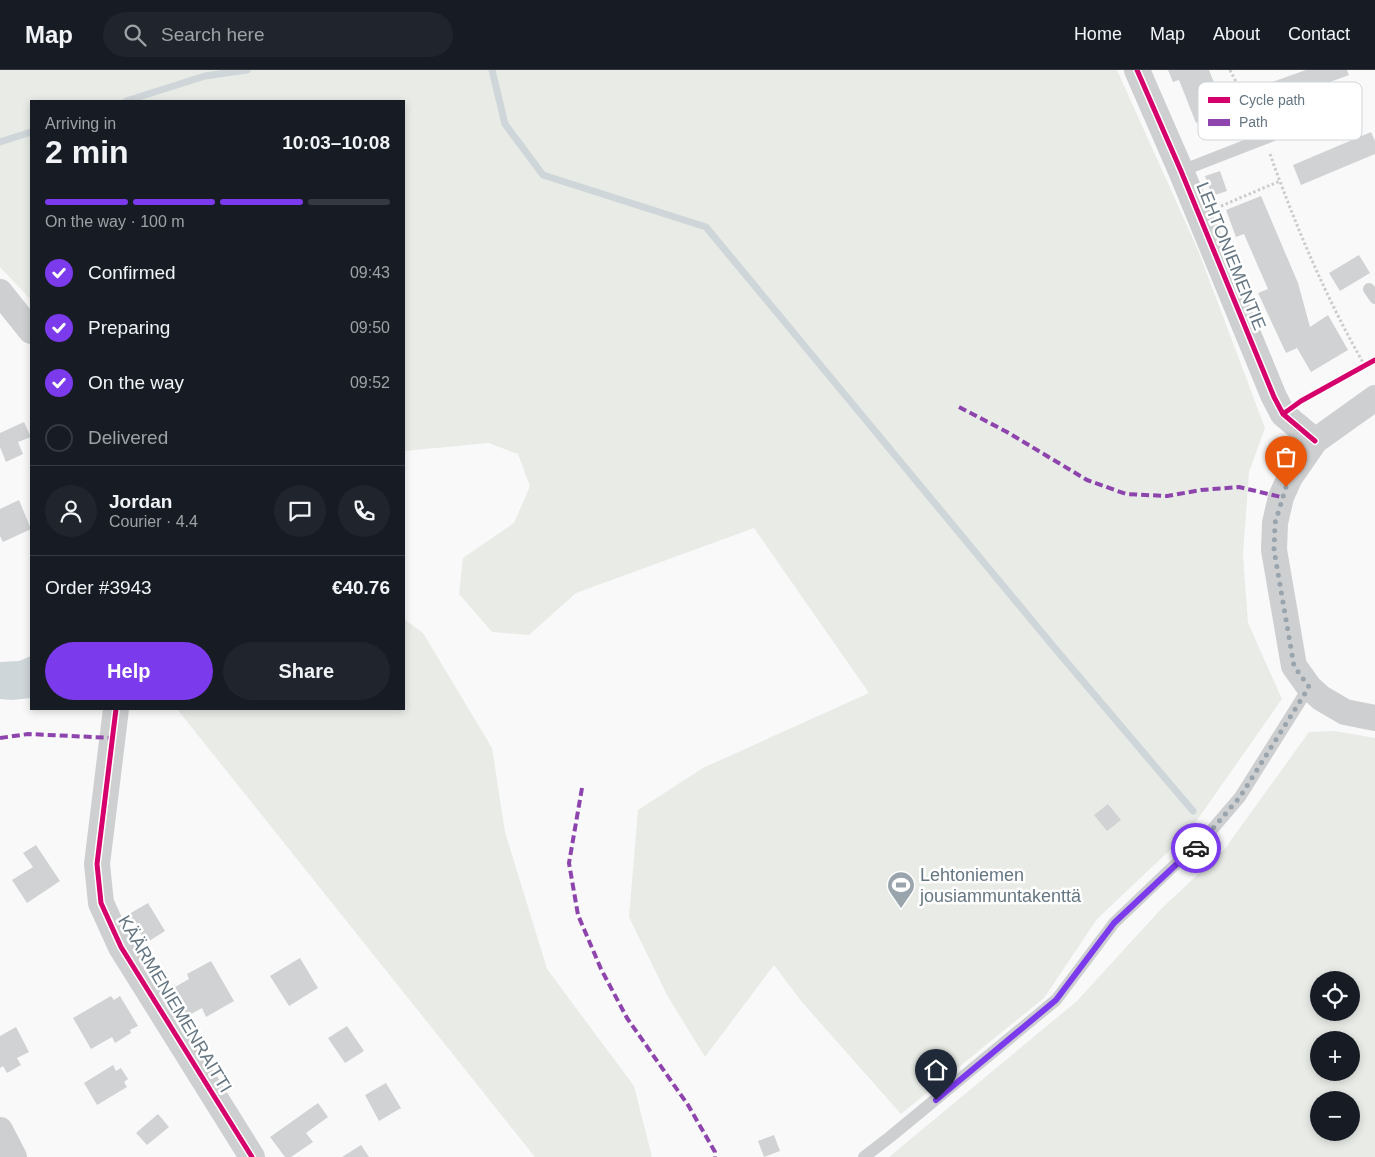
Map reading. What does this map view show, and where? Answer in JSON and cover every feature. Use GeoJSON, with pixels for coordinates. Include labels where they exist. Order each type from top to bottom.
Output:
{"type":"FeatureCollection","features":[{"type":"Feature","properties":{"kind":"street","name":"LEHTONIEMENTIE"},"geometry":{"type":"LineString","coordinates":[[1138,70],[1274,396],[1284,414],[1315,441]]}},
{"type":"Feature","properties":{"kind":"street"},"geometry":{"type":"LineString","coordinates":[[0,292],[30,330]]}},
{"type":"Feature","properties":{"kind":"street"},"geometry":{"type":"LineString","coordinates":[[1375,398],[1315,441],[1290,477],[1281,498],[1275,523],[1274,550],[1294,666],[1315,693],[1345,712],[1375,718]]}},
{"type":"Feature","properties":{"kind":"street","name":"KÄÄRMENIEMENRAITTI"},"geometry":{"type":"LineString","coordinates":[[116,710],[96,864],[101,903],[121,947],[252,1157]]}},
{"type":"Feature","properties":{"kind":"street"},"geometry":{"type":"LineString","coordinates":[[0,1130],[14,1157]]}},
{"type":"Feature","properties":{"kind":"lane"},"geometry":{"type":"LineString","coordinates":[[1181,171],[1262,140]]}},
{"type":"Feature","properties":{"kind":"lane"},"geometry":{"type":"LineString","coordinates":[[864,1157],[1056,1000],[1114,923],[1198,846],[1240,797],[1315,693]]}},
{"type":"Feature","properties":{"kind":"path"},"geometry":{"type":"LineString","coordinates":[[1230,70],[1236,82]]}},
{"type":"Feature","properties":{"kind":"path"},"geometry":{"type":"LineString","coordinates":[[1265,140],[1280,182],[1319,277],[1342,326],[1367,364],[1357,370]]}},
{"type":"Feature","properties":{"kind":"path"},"geometry":{"type":"LineString","coordinates":[[1199,215],[1280,182]]}},
{"type":"Feature","properties":{"kind":"shaded area"},"geometry":{"type":"Polygon","coordinates":[[[0,70],[1117,70],[1198,250],[1265,428],[1249,472],[1243,555],[1248,623],[1282,699],[1188,833],[1097,919],[1044,998],[901,1114],[801,1001],[774,965],[705,1057],[667,995],[629,917],[638,810],[703,768],[869,693],[754,528],[576,593],[529,635],[492,632],[459,594],[463,558],[514,523],[530,486],[518,454],[489,443],[405,451],[405,100],[30,100],[30,299],[0,267],[0,70]]]}},
{"type":"Feature","properties":{"kind":"shaded area"},"geometry":{"type":"Polygon","coordinates":[[[405,620],[423,633],[492,748],[505,832],[547,969],[634,1086],[652,1157],[535,1157],[178,710],[405,710],[405,620]]]}},
{"type":"Feature","properties":{"kind":"shaded area"},"geometry":{"type":"Polygon","coordinates":[[[30,656],[30,698],[0,699],[0,662],[19,661],[30,656]]]}},
{"type":"Feature","properties":{"kind":"shaded area"},"geometry":{"type":"Polygon","coordinates":[[[1335,731],[1375,738],[1375,1157],[889,1157],[1077,1001],[1161,909],[1224,850],[1309,732],[1335,731]]]}},
{"type":"Feature","properties":{"kind":"building"},"geometry":{"type":"Polygon","coordinates":[[[1168,70],[1209,70],[1214,82],[1198,82],[1198,122],[1196,123],[1179,80],[1173,82],[1168,70]]]}},
{"type":"Feature","properties":{"kind":"building"},"geometry":{"type":"Polygon","coordinates":[[[1306,70],[1347,70],[1349,75],[1330,82],[1272,82],[1306,70]]]}},
{"type":"Feature","properties":{"kind":"building"},"geometry":{"type":"Polygon","coordinates":[[[1371,132],[1375,141],[1375,154],[1301,185],[1293,165],[1352,140],[1362,140],[1362,136],[1371,132]]]}},
{"type":"Feature","properties":{"kind":"building"},"geometry":{"type":"Polygon","coordinates":[[[1220,171],[1227,191],[1212,196],[1205,176],[1220,171]]]}},
{"type":"Feature","properties":{"kind":"building"},"geometry":{"type":"Polygon","coordinates":[[[1261,196],[1298,283],[1310,327],[1328,315],[1348,350],[1311,372],[1297,348],[1286,353],[1258,293],[1268,289],[1244,234],[1236,237],[1226,210],[1261,196]]]}},
{"type":"Feature","properties":{"kind":"building"},"geometry":{"type":"Polygon","coordinates":[[[1359,255],[1370,273],[1340,291],[1329,273],[1359,255]]]}},
{"type":"Feature","properties":{"kind":"building"},"geometry":{"type":"Polygon","coordinates":[[[24,422],[30,437],[18,442],[23,454],[6,462],[0,447],[0,433],[24,422]]]}},
{"type":"Feature","properties":{"kind":"building"},"geometry":{"type":"Polygon","coordinates":[[[19,500],[30,529],[3,542],[0,536],[0,509],[19,500]]]}},
{"type":"Feature","properties":{"kind":"building"},"geometry":{"type":"Polygon","coordinates":[[[1108,804],[1121,820],[1107,831],[1094,815],[1108,804]]]}},
{"type":"Feature","properties":{"kind":"building"},"geometry":{"type":"Polygon","coordinates":[[[36,845],[60,881],[27,903],[12,880],[33,867],[23,853],[36,845]]]}},
{"type":"Feature","properties":{"kind":"building"},"geometry":{"type":"Polygon","coordinates":[[[148,903],[165,931],[146,943],[129,914],[148,903]]]}},
{"type":"Feature","properties":{"kind":"building"},"geometry":{"type":"Polygon","coordinates":[[[300,958],[318,988],[289,1006],[270,976],[300,958]]]}},
{"type":"Feature","properties":{"kind":"building"},"geometry":{"type":"Polygon","coordinates":[[[211,961],[234,1001],[206,1017],[202,1008],[184,1018],[168,991],[189,979],[187,974],[211,961]]]}},
{"type":"Feature","properties":{"kind":"building"},"geometry":{"type":"Polygon","coordinates":[[[111,996],[114,1000],[120,996],[138,1026],[130,1030],[131,1033],[115,1043],[112,1037],[91,1049],[73,1018],[111,996]]]}},
{"type":"Feature","properties":{"kind":"building"},"geometry":{"type":"Polygon","coordinates":[[[347,1026],[364,1051],[345,1063],[328,1038],[347,1026]]]}},
{"type":"Feature","properties":{"kind":"building"},"geometry":{"type":"Polygon","coordinates":[[[16,1027],[29,1052],[17,1058],[21,1065],[7,1073],[3,1066],[0,1068],[0,1036],[16,1027]]]}},
{"type":"Feature","properties":{"kind":"building"},"geometry":{"type":"Polygon","coordinates":[[[113,1065],[116,1071],[121,1068],[128,1079],[124,1082],[127,1087],[97,1105],[84,1083],[113,1065]]]}},
{"type":"Feature","properties":{"kind":"building"},"geometry":{"type":"Polygon","coordinates":[[[386,1083],[401,1108],[379,1121],[365,1095],[386,1083]]]}},
{"type":"Feature","properties":{"kind":"building"},"geometry":{"type":"Polygon","coordinates":[[[318,1103],[328,1117],[306,1133],[313,1142],[291,1157],[285,1157],[270,1137],[318,1103]]]}},
{"type":"Feature","properties":{"kind":"building"},"geometry":{"type":"Polygon","coordinates":[[[158,1114],[169,1127],[147,1145],[136,1133],[158,1114]]]}},
{"type":"Feature","properties":{"kind":"building"},"geometry":{"type":"Polygon","coordinates":[[[774,1135],[780,1151],[764,1157],[758,1141],[774,1135]]]}},
{"type":"Feature","properties":{"kind":"building"},"geometry":{"type":"Polygon","coordinates":[[[361,1145],[369,1157],[342,1157],[361,1145]]]}},
{"type":"Feature","properties":{"kind":"waterway"},"geometry":{"type":"LineString","coordinates":[[129,100],[205,76],[247,70]]}},
{"type":"Feature","properties":{"kind":"waterway"},"geometry":{"type":"LineString","coordinates":[[492,70],[505,124],[543,175],[706,227],[1053,646],[1193,811]]}},
{"type":"Feature","properties":{"kind":"waterway"},"geometry":{"type":"LineString","coordinates":[[0,142],[30,132]]}},
{"type":"Feature","properties":{"kind":"marked path"},"geometry":{"type":"LineString","coordinates":[[959,407],[1007,432],[1087,480],[1126,494],[1167,496],[1201,490],[1239,487],[1281,497]]}},
{"type":"Feature","properties":{"kind":"marked path"},"geometry":{"type":"LineString","coordinates":[[0,738],[28,734],[113,738]]}},
{"type":"Feature","properties":{"kind":"marked path"},"geometry":{"type":"LineString","coordinates":[[582,788],[569,863],[578,915],[601,969],[627,1018],[688,1105],[715,1152],[715,1157]]}},
{"type":"Feature","properties":{"kind":"cycle path"},"geometry":{"type":"LineString","coordinates":[[1137,70],[1181,171],[1274,397],[1283,414],[1315,441]]}},
{"type":"Feature","properties":{"kind":"cycle path"},"geometry":{"type":"LineString","coordinates":[[1283,414],[1301,401],[1375,360]]}},
{"type":"Feature","properties":{"kind":"cycle path"},"geometry":{"type":"LineString","coordinates":[[116,710],[97,864],[101,903],[121,947],[252,1157]]}},
{"type":"Feature","properties":{"kind":"way so far"},"geometry":{"type":"LineString","coordinates":[[1196,848],[1240,797],[1309,687],[1294,666],[1274,550],[1275,523],[1281,498],[1286,487]]}},
{"type":"Feature","properties":{"kind":"place","name":"Lehtoniemen jousiammuntakenttä"},"geometry":{"type":"Point","coordinates":[901,909]}},
{"type":"Feature","properties":{"kind":"route"},"geometry":{"type":"LineString","coordinates":[[936,1100],[1056,1000],[1114,923],[1196,848]]}}]}
